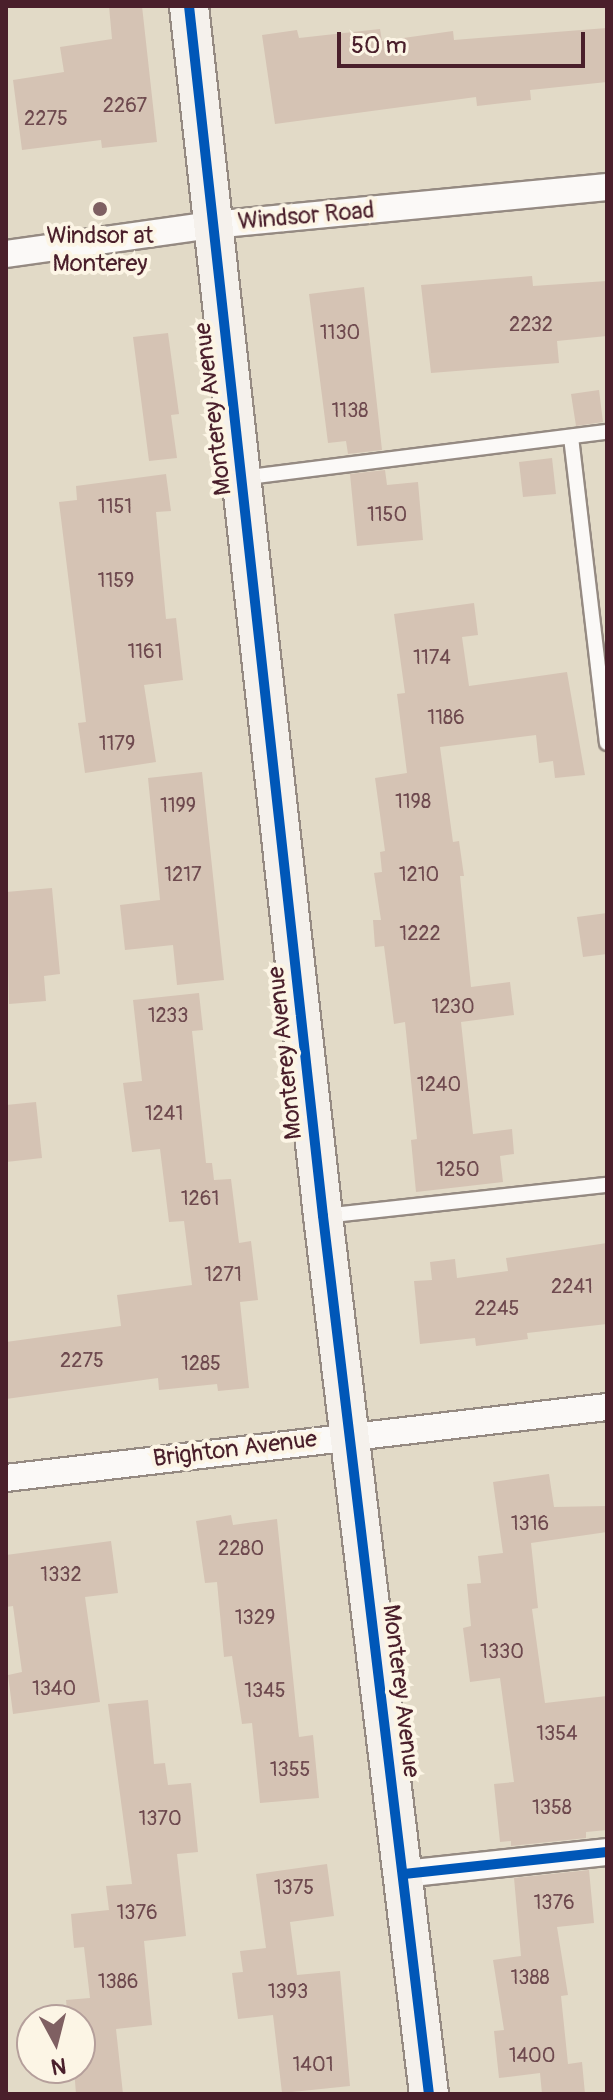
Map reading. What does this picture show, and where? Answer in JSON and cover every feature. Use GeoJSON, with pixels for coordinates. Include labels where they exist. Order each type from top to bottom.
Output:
{"type":"FeatureCollection","features":[{"type":"Feature","properties":{"kind":"street","name":"Monterey Avenue"},"geometry":{"type":"LineString","coordinates":[[189,6],[323,1216],[429,2094]]}},
{"type":"Feature","properties":{"kind":"street","name":"Windsor Road"},"geometry":{"type":"LineString","coordinates":[[6,254],[212,225],[607,187]]}},
{"type":"Feature","properties":{"kind":"street","name":"Brighton Avenue"},"geometry":{"type":"LineString","coordinates":[[6,1478],[350,1434],[607,1407]]}},
{"type":"Feature","properties":{"kind":"street"},"geometry":{"type":"LineString","coordinates":[[404,1874],[607,1852]]}},
{"type":"Feature","properties":{"kind":"lane"},"geometry":{"type":"LineString","coordinates":[[241,478],[607,432]]}},
{"type":"Feature","properties":{"kind":"lane"},"geometry":{"type":"LineString","coordinates":[[571,437],[607,743]]}},
{"type":"Feature","properties":{"kind":"lane"},"geometry":{"type":"LineString","coordinates":[[323,1216],[607,1185]]}},
{"type":"Feature","properties":{"kind":"building"},"geometry":{"type":"Polygon","coordinates":[[[109,6],[142,6],[157,142],[102,148],[101,140],[22,150],[13,80],[64,72],[60,47],[112,39],[109,6]]]}},
{"type":"Feature","properties":{"kind":"building"},"geometry":{"type":"Polygon","coordinates":[[[607,28],[607,82],[530,90],[531,100],[477,106],[476,97],[275,124],[262,35],[297,30],[299,38],[380,29],[382,41],[453,31],[454,40],[607,28]]]}},
{"type":"Feature","properties":{"kind":"building"},"geometry":{"type":"Polygon","coordinates":[[[532,276],[533,286],[607,281],[607,336],[557,341],[559,363],[431,373],[421,285],[532,276]]]}},
{"type":"Feature","properties":{"kind":"building"},"geometry":{"type":"Polygon","coordinates":[[[364,287],[382,450],[348,454],[346,441],[328,443],[309,294],[364,287]]]}},
{"type":"Feature","properties":{"kind":"building"},"geometry":{"type":"Polygon","coordinates":[[[168,333],[179,414],[171,415],[177,458],[149,461],[133,337],[168,333]]]}},
{"type":"Feature","properties":{"kind":"building"},"geometry":{"type":"Polygon","coordinates":[[[599,390],[603,422],[576,426],[571,394],[599,390]]]}},
{"type":"Feature","properties":{"kind":"building"},"geometry":{"type":"Polygon","coordinates":[[[552,458],[556,494],[523,497],[519,462],[552,458]]]}},
{"type":"Feature","properties":{"kind":"building"},"geometry":{"type":"Polygon","coordinates":[[[385,470],[387,485],[418,482],[423,540],[357,546],[350,474],[385,470]]]}},
{"type":"Feature","properties":{"kind":"building"},"geometry":{"type":"Polygon","coordinates":[[[166,474],[171,511],[156,512],[166,619],[176,618],[183,680],[144,685],[156,762],[85,773],[78,723],[86,722],[59,502],[77,500],[76,486],[166,474]]]}},
{"type":"Feature","properties":{"kind":"building"},"geometry":{"type":"Polygon","coordinates":[[[474,603],[478,635],[462,637],[469,686],[567,672],[585,775],[555,778],[553,761],[539,763],[536,735],[440,747],[453,842],[459,841],[464,876],[460,876],[471,987],[510,982],[514,1015],[461,1022],[473,1134],[512,1129],[514,1154],[500,1156],[503,1182],[416,1192],[411,1140],[417,1139],[405,1022],[394,1024],[384,946],[375,947],[373,920],[381,920],[374,873],[382,872],[380,852],[385,851],[375,778],[407,773],[397,694],[405,693],[394,614],[474,603]]]}},
{"type":"Feature","properties":{"kind":"building"},"geometry":{"type":"Polygon","coordinates":[[[202,772],[224,980],[177,985],[173,945],[125,950],[120,905],[160,900],[148,778],[202,772]]]}},
{"type":"Feature","properties":{"kind":"building"},"geometry":{"type":"Polygon","coordinates":[[[52,888],[60,974],[44,976],[46,1001],[9,1004],[6,892],[52,888]]]}},
{"type":"Feature","properties":{"kind":"building"},"geometry":{"type":"Polygon","coordinates":[[[607,913],[607,954],[583,957],[577,917],[607,913]]]}},
{"type":"Feature","properties":{"kind":"building"},"geometry":{"type":"Polygon","coordinates":[[[199,993],[203,1030],[192,1031],[206,1163],[212,1163],[214,1180],[231,1179],[239,1243],[251,1241],[258,1300],[240,1302],[249,1388],[218,1391],[217,1384],[159,1390],[158,1378],[6,1399],[6,1342],[121,1326],[117,1295],[192,1285],[184,1221],[169,1222],[160,1149],[132,1152],[123,1083],[142,1081],[133,1000],[199,993]]]}},
{"type":"Feature","properties":{"kind":"building"},"geometry":{"type":"Polygon","coordinates":[[[36,1102],[42,1158],[6,1162],[6,1105],[36,1102]]]}},
{"type":"Feature","properties":{"kind":"building"},"geometry":{"type":"Polygon","coordinates":[[[607,1243],[607,1324],[527,1333],[528,1339],[476,1346],[475,1338],[420,1344],[414,1281],[432,1280],[430,1262],[455,1259],[457,1278],[508,1271],[506,1258],[607,1243]]]}},
{"type":"Feature","properties":{"kind":"building"},"geometry":{"type":"Polygon","coordinates":[[[549,1474],[554,1507],[607,1506],[607,1532],[531,1543],[538,1608],[532,1609],[545,1703],[607,1696],[607,1830],[586,1832],[586,1838],[511,1846],[511,1841],[500,1842],[494,1784],[514,1782],[500,1678],[470,1682],[463,1628],[471,1626],[467,1584],[481,1583],[478,1556],[503,1553],[493,1482],[549,1474]]]}},
{"type":"Feature","properties":{"kind":"building"},"geometry":{"type":"Polygon","coordinates":[[[231,1515],[233,1525],[277,1519],[299,1737],[313,1735],[319,1798],[260,1803],[252,1723],[242,1724],[232,1656],[224,1657],[217,1582],[205,1583],[196,1521],[231,1515]]]}},
{"type":"Feature","properties":{"kind":"building"},"geometry":{"type":"Polygon","coordinates":[[[111,1541],[118,1593],[85,1597],[100,1702],[13,1714],[8,1675],[22,1672],[13,1606],[6,1607],[6,1555],[111,1541]]]}},
{"type":"Feature","properties":{"kind":"building"},"geometry":{"type":"Polygon","coordinates":[[[148,1700],[154,1764],[165,1763],[168,1785],[191,1783],[198,1852],[177,1854],[186,1936],[144,1941],[152,2025],[116,2029],[123,2094],[76,2094],[75,2084],[96,2084],[96,2004],[66,2004],[66,2000],[90,1998],[84,1947],[74,1948],[71,1914],[109,1910],[106,1886],[132,1884],[108,1704],[148,1700]]]}},
{"type":"Feature","properties":{"kind":"building"},"geometry":{"type":"Polygon","coordinates":[[[327,1864],[334,1916],[290,1922],[297,1975],[340,1971],[350,2086],[282,2093],[273,2015],[238,2019],[232,1973],[243,1972],[240,1951],[266,1948],[256,1874],[327,1864]]]}},
{"type":"Feature","properties":{"kind":"building"},"geometry":{"type":"Polygon","coordinates":[[[589,1870],[594,1923],[557,1927],[568,1995],[561,1996],[568,2064],[582,2062],[585,2094],[542,2094],[540,2073],[499,2078],[494,2031],[504,2030],[493,1960],[521,1956],[514,1878],[589,1870]]]}},
{"type":"Feature","properties":{"kind":"cycle path"},"geometry":{"type":"LineString","coordinates":[[189,6],[323,1216],[429,2094]]}},
{"type":"Feature","properties":{"kind":"cycle path"},"geometry":{"type":"LineString","coordinates":[[404,1874],[607,1852]]}},
{"type":"Feature","properties":{"kind":"place","name":"Windsor at Monterey"},"geometry":{"type":"Point","coordinates":[100,209]}}]}
